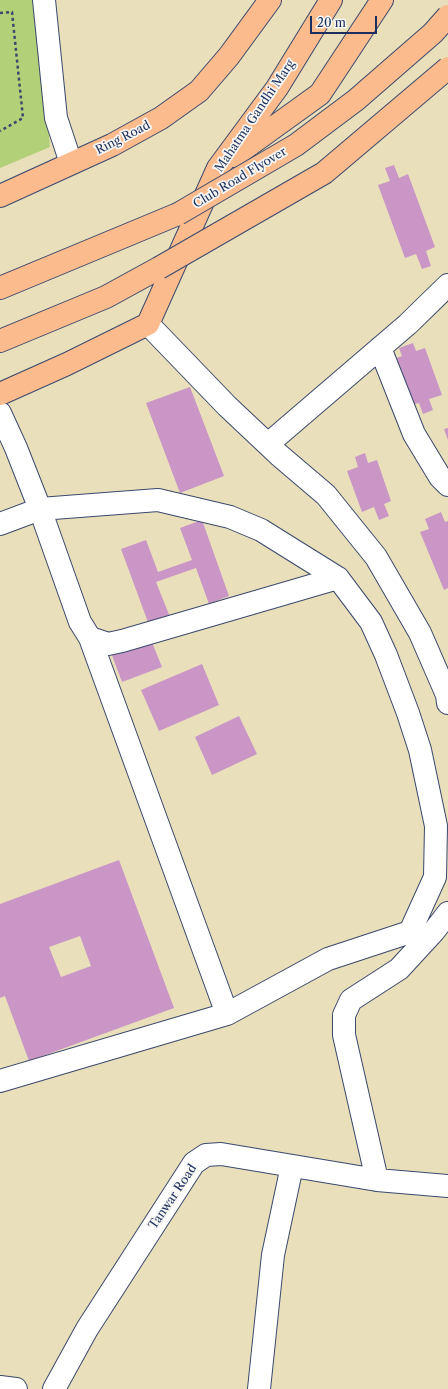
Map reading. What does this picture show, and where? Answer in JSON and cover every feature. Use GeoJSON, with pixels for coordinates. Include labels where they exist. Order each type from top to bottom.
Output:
{"type":"FeatureCollection","features":[{"type":"Feature","properties":{"kind":"main road","name":"Ring Road"},"geometry":{"type":"LineString","coordinates":[[0,196],[112,145],[161,118],[199,91],[229,56],[270,0]]}},
{"type":"Feature","properties":{"kind":"main road","name":"Mahatma Gandhi Marg"},"geometry":{"type":"LineString","coordinates":[[148,324],[218,168],[277,88],[331,0]]}},
{"type":"Feature","properties":{"kind":"main road"},"geometry":{"type":"LineString","coordinates":[[218,168],[320,94],[382,0]]}},
{"type":"Feature","properties":{"kind":"main road","name":"Club Road Flyover"},"geometry":{"type":"LineString","coordinates":[[0,288],[178,214],[296,145],[356,100],[432,33],[448,16]]}},
{"type":"Feature","properties":{"kind":"main road"},"geometry":{"type":"LineString","coordinates":[[0,341],[106,296],[159,268],[324,173],[448,68]]}},
{"type":"Feature","properties":{"kind":"main road"},"geometry":{"type":"LineString","coordinates":[[0,394],[67,364],[148,324]]}},
{"type":"Feature","properties":{"kind":"street"},"geometry":{"type":"LineString","coordinates":[[44,0],[56,118],[71,163]]}},
{"type":"Feature","properties":{"kind":"street"},"geometry":{"type":"LineString","coordinates":[[268,444],[408,324],[448,285]]}},
{"type":"Feature","properties":{"kind":"street"},"geometry":{"type":"LineString","coordinates":[[148,324],[227,406],[326,495],[376,557],[420,633],[447,695],[448,703]]}},
{"type":"Feature","properties":{"kind":"street"},"geometry":{"type":"LineString","coordinates":[[380,348],[414,434],[440,477],[448,485]]}},
{"type":"Feature","properties":{"kind":"street"},"geometry":{"type":"LineString","coordinates":[[0,413],[16,448],[40,509],[80,622],[90,638],[227,1014]]}},
{"type":"Feature","properties":{"kind":"street"},"geometry":{"type":"LineString","coordinates":[[0,524],[40,509],[158,500],[230,517],[261,530],[338,578],[371,622],[386,655],[420,750],[436,826],[435,878],[410,932],[328,959],[227,1014],[0,1082]]}},
{"type":"Feature","properties":{"kind":"street"},"geometry":{"type":"LineString","coordinates":[[90,638],[108,644],[122,641],[338,578]]}},
{"type":"Feature","properties":{"kind":"street"},"geometry":{"type":"LineString","coordinates":[[377,1180],[344,1035],[344,1015],[351,1000],[399,970],[448,913]]}},
{"type":"Feature","properties":{"kind":"street","name":"Tanwar Road"},"geometry":{"type":"LineString","coordinates":[[54,1389],[87,1329],[194,1163],[206,1155],[221,1154],[377,1180],[448,1186]]}},
{"type":"Feature","properties":{"kind":"street"},"geometry":{"type":"LineString","coordinates":[[259,1389],[273,1255],[292,1166]]}},
{"type":"Feature","properties":{"kind":"street"},"geometry":{"type":"LineString","coordinates":[[0,1387],[16,1389]]}},
{"type":"Feature","properties":{"kind":"path"},"geometry":{"type":"LineString","coordinates":[[0,13],[12,12],[22,118],[0,131]]}},
{"type":"Feature","properties":{"kind":"green space"},"geometry":{"type":"Polygon","coordinates":[[[0,0],[36,0],[50,147],[0,168],[0,0]]]}},
{"type":"Feature","properties":{"kind":"building"},"geometry":{"type":"Polygon","coordinates":[[[394,165],[399,178],[408,174],[435,247],[426,251],[431,266],[422,269],[416,254],[405,258],[378,185],[390,181],[385,168],[394,165]]]}},
{"type":"Feature","properties":{"kind":"building"},"geometry":{"type":"Polygon","coordinates":[[[413,343],[416,351],[425,348],[442,395],[429,399],[433,410],[423,414],[419,403],[411,405],[394,359],[402,356],[399,348],[413,343]]]}},
{"type":"Feature","properties":{"kind":"building"},"geometry":{"type":"Polygon","coordinates":[[[190,387],[224,476],[180,493],[146,403],[190,387]]]}},
{"type":"Feature","properties":{"kind":"building"},"geometry":{"type":"Polygon","coordinates":[[[448,428],[448,440],[444,429],[448,428]]]}},
{"type":"Feature","properties":{"kind":"building"},"geometry":{"type":"Polygon","coordinates":[[[365,453],[368,463],[377,460],[391,501],[384,504],[389,516],[379,520],[374,507],[362,512],[347,471],[358,467],[355,457],[365,453]]]}},
{"type":"Feature","properties":{"kind":"building"},"geometry":{"type":"Polygon","coordinates":[[[441,512],[445,522],[448,521],[448,588],[444,590],[420,532],[429,529],[425,519],[441,512]]]}},
{"type":"Feature","properties":{"kind":"building"},"geometry":{"type":"Polygon","coordinates":[[[202,520],[229,596],[209,604],[196,568],[156,582],[170,617],[149,625],[121,549],[146,540],[158,572],[192,560],[180,528],[202,520]]]}},
{"type":"Feature","properties":{"kind":"building"},"geometry":{"type":"Polygon","coordinates":[[[149,635],[162,667],[122,682],[110,650],[149,635]]]}},
{"type":"Feature","properties":{"kind":"building"},"geometry":{"type":"Polygon","coordinates":[[[202,664],[219,705],[159,731],[141,690],[202,664]]]}},
{"type":"Feature","properties":{"kind":"building"},"geometry":{"type":"Polygon","coordinates":[[[239,716],[257,754],[212,775],[195,737],[239,716]]]}},
{"type":"Feature","properties":{"kind":"building"},"geometry":{"type":"Polygon","coordinates":[[[119,860],[174,1008],[29,1061],[5,996],[0,998],[0,904],[119,860]],[[80,936],[49,947],[61,977],[91,966],[80,936]]]}}]}
